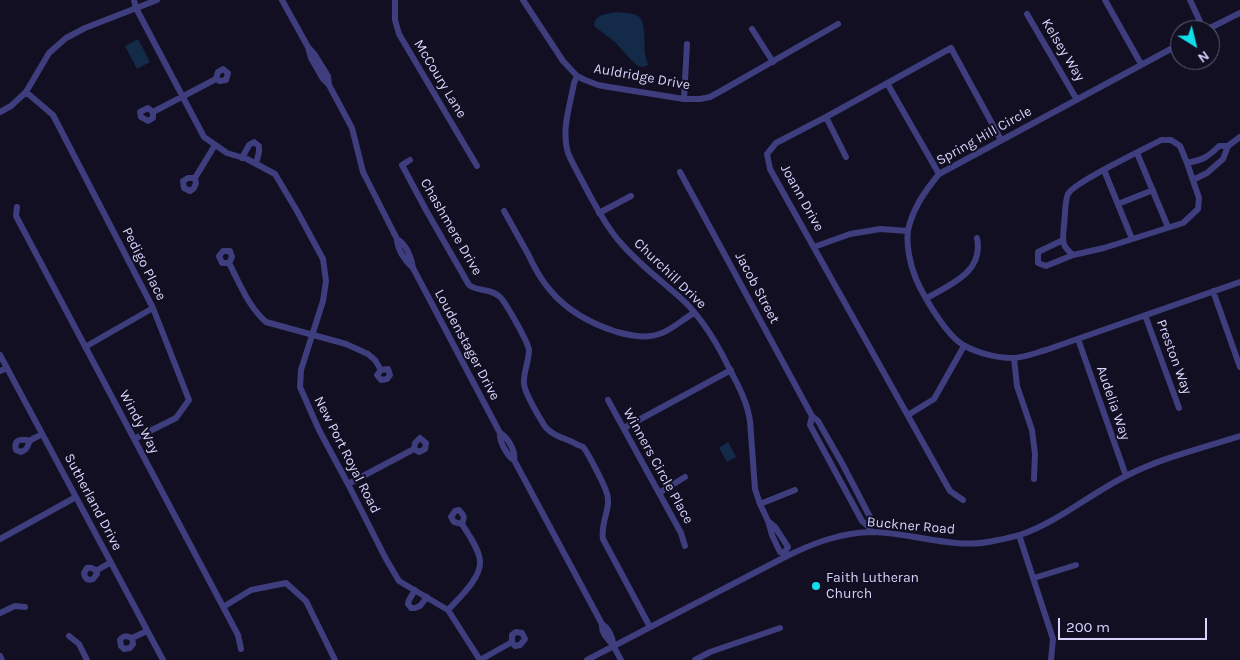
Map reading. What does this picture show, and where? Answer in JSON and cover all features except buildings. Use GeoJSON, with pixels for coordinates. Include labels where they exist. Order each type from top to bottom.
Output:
{"type":"FeatureCollection","features":[{"type":"Feature","properties":{"kind":"street","name":"New Port Royal Road"},"geometry":{"type":"LineString","coordinates":[[134,0],[136,8],[204,138],[227,153],[256,164],[275,174],[323,259],[326,281],[323,301],[301,370],[300,387],[318,430],[399,580],[448,610],[480,660]]}},
{"type":"Feature","properties":{"kind":"street"},"geometry":{"type":"LineString","coordinates":[[0,112],[11,106],[26,92],[49,53],[66,38],[85,28],[157,0]]}},
{"type":"Feature","properties":{"kind":"street","name":"Loudenstager Drive"},"geometry":{"type":"LineString","coordinates":[[282,0],[308,46],[311,58],[323,79],[329,85],[352,128],[363,172],[397,239],[397,244],[408,264],[413,268],[500,433],[504,435],[515,454],[514,460],[602,624],[607,640],[614,646],[621,660]]}},
{"type":"Feature","properties":{"kind":"street","name":"McCoury Lane"},"geometry":{"type":"LineString","coordinates":[[395,0],[395,20],[399,34],[477,166]]}},
{"type":"Feature","properties":{"kind":"street","name":"Auldridge Drive"},"geometry":{"type":"LineString","coordinates":[[523,0],[563,61],[577,76],[598,85],[684,99],[700,99],[721,91],[838,24]]}},
{"type":"Feature","properties":{"kind":"street"},"geometry":{"type":"LineString","coordinates":[[1105,0],[1141,64]]}},
{"type":"Feature","properties":{"kind":"street"},"geometry":{"type":"LineString","coordinates":[[1190,0],[1200,20]]}},
{"type":"Feature","properties":{"kind":"street"},"geometry":{"type":"LineString","coordinates":[[1220,23],[1240,13]]}},
{"type":"Feature","properties":{"kind":"street","name":"Kelsey Way"},"geometry":{"type":"LineString","coordinates":[[1027,14],[1077,100]]}},
{"type":"Feature","properties":{"kind":"street"},"geometry":{"type":"LineString","coordinates":[[752,30],[773,62]]}},
{"type":"Feature","properties":{"kind":"street"},"geometry":{"type":"LineString","coordinates":[[684,99],[688,44]]}},
{"type":"Feature","properties":{"kind":"street","name":"Joann Drive"},"geometry":{"type":"LineString","coordinates":[[964,500],[950,491],[770,169],[767,154],[776,143],[951,48],[1001,140]]}},
{"type":"Feature","properties":{"kind":"street","name":"Spring Hill Circle"},"geometry":{"type":"LineString","coordinates":[[1170,49],[939,174],[928,186],[915,209],[908,231],[908,248],[913,269],[927,298],[946,328],[964,346],[981,352],[1014,358],[1078,339],[1240,282]]}},
{"type":"Feature","properties":{"kind":"street","name":"Churchill Drive"},"geometry":{"type":"LineString","coordinates":[[577,76],[565,132],[565,143],[573,164],[609,228],[630,253],[694,313],[718,346],[743,395],[749,412],[754,488],[768,521],[775,527],[788,547],[785,555]]}},
{"type":"Feature","properties":{"kind":"street"},"geometry":{"type":"LineString","coordinates":[[153,112],[216,79]]}},
{"type":"Feature","properties":{"kind":"street"},"geometry":{"type":"LineString","coordinates":[[887,83],[939,174]]}},
{"type":"Feature","properties":{"kind":"street","name":"Pedigo Place"},"geometry":{"type":"LineString","coordinates":[[26,92],[53,115],[153,308],[189,400],[176,418],[134,439]]}},
{"type":"Feature","properties":{"kind":"street"},"geometry":{"type":"LineString","coordinates":[[826,117],[846,157]]}},
{"type":"Feature","properties":{"kind":"street"},"geometry":{"type":"LineString","coordinates":[[1193,180],[1207,172],[1222,159],[1228,146],[1240,137]]}},
{"type":"Feature","properties":{"kind":"street"},"geometry":{"type":"LineString","coordinates":[[1063,240],[1038,252],[1038,263],[1046,266],[1074,255],[1104,248],[1183,223],[1198,209],[1199,198],[1180,146],[1171,140],[1161,140],[1104,170],[1074,188],[1067,195],[1063,240],[1065,248],[1074,255]]}},
{"type":"Feature","properties":{"kind":"street"},"geometry":{"type":"LineString","coordinates":[[242,158],[249,145],[254,142],[259,146],[256,164]]}},
{"type":"Feature","properties":{"kind":"street"},"geometry":{"type":"LineString","coordinates":[[195,178],[215,145]]}},
{"type":"Feature","properties":{"kind":"street"},"geometry":{"type":"LineString","coordinates":[[1187,163],[1200,161],[1219,146],[1228,146]]}},
{"type":"Feature","properties":{"kind":"street"},"geometry":{"type":"LineString","coordinates":[[1137,153],[1168,227]]}},
{"type":"Feature","properties":{"kind":"street","name":"Chashmere Drive"},"geometry":{"type":"LineString","coordinates":[[410,160],[402,165],[469,285],[473,288],[497,294],[510,311],[529,352],[524,373],[524,386],[544,425],[552,434],[583,447],[607,492],[608,504],[603,525],[603,539],[650,627]]}},
{"type":"Feature","properties":{"kind":"street"},"geometry":{"type":"LineString","coordinates":[[1104,170],[1132,239]]}},
{"type":"Feature","properties":{"kind":"street","name":"Jacob Street"},"geometry":{"type":"LineString","coordinates":[[680,172],[812,416],[818,421],[843,465],[871,519],[871,529]]}},
{"type":"Feature","properties":{"kind":"street"},"geometry":{"type":"LineString","coordinates":[[1118,204],[1153,190]]}},
{"type":"Feature","properties":{"kind":"street"},"geometry":{"type":"LineString","coordinates":[[600,212],[632,196]]}},
{"type":"Feature","properties":{"kind":"street","name":"Windy Way"},"geometry":{"type":"LineString","coordinates":[[17,207],[16,216],[238,635],[241,649]]}},
{"type":"Feature","properties":{"kind":"street"},"geometry":{"type":"LineString","coordinates":[[504,211],[535,268],[550,291],[573,312],[585,319],[611,330],[638,337],[662,333],[694,313]]}},
{"type":"Feature","properties":{"kind":"street"},"geometry":{"type":"LineString","coordinates":[[814,247],[850,234],[880,229],[908,231]]}},
{"type":"Feature","properties":{"kind":"street"},"geometry":{"type":"LineString","coordinates":[[927,298],[960,279],[970,269],[978,252],[977,238]]}},
{"type":"Feature","properties":{"kind":"street"},"geometry":{"type":"LineString","coordinates":[[229,263],[249,302],[266,322],[346,344],[368,354],[382,370]]}},
{"type":"Feature","properties":{"kind":"street"},"geometry":{"type":"LineString","coordinates":[[1214,291],[1240,367]]}},
{"type":"Feature","properties":{"kind":"street"},"geometry":{"type":"LineString","coordinates":[[85,347],[153,308]]}},
{"type":"Feature","properties":{"kind":"street","name":"Preston Way"},"geometry":{"type":"LineString","coordinates":[[1145,315],[1178,408]]}},
{"type":"Feature","properties":{"kind":"street","name":"Audelia Way"},"geometry":{"type":"LineString","coordinates":[[1078,339],[1126,476]]}},
{"type":"Feature","properties":{"kind":"street"},"geometry":{"type":"LineString","coordinates":[[908,415],[934,399],[964,346]]}},
{"type":"Feature","properties":{"kind":"street","name":"Sutherland Drive"},"geometry":{"type":"LineString","coordinates":[[0,355],[163,660]]}},
{"type":"Feature","properties":{"kind":"street"},"geometry":{"type":"LineString","coordinates":[[1014,358],[1017,386],[1032,430],[1035,454],[1034,479]]}},
{"type":"Feature","properties":{"kind":"street"},"geometry":{"type":"LineString","coordinates":[[0,371],[7,368]]}},
{"type":"Feature","properties":{"kind":"street"},"geometry":{"type":"LineString","coordinates":[[624,428],[731,370]]}},
{"type":"Feature","properties":{"kind":"street","name":"Winners Circle Place"},"geometry":{"type":"LineString","coordinates":[[608,400],[660,493],[681,533],[685,546]]}},
{"type":"Feature","properties":{"kind":"street","name":"Jacob Street"},"geometry":{"type":"LineString","coordinates":[[812,416],[810,425],[862,521],[871,529]]}},
{"type":"Feature","properties":{"kind":"street"},"geometry":{"type":"LineString","coordinates":[[30,441],[42,434]]}},
{"type":"Feature","properties":{"kind":"street","name":"Buckner Road"},"geometry":{"type":"LineString","coordinates":[[587,660],[785,555],[809,546],[836,537],[871,529],[948,542],[965,543],[994,541],[1019,535],[1050,521],[1126,476],[1188,452],[1240,436]]}},
{"type":"Feature","properties":{"kind":"street"},"geometry":{"type":"LineString","coordinates":[[348,484],[414,449]]}},
{"type":"Feature","properties":{"kind":"street"},"geometry":{"type":"LineString","coordinates":[[660,493],[685,477]]}},
{"type":"Feature","properties":{"kind":"street"},"geometry":{"type":"LineString","coordinates":[[760,504],[795,490]]}},
{"type":"Feature","properties":{"kind":"street"},"geometry":{"type":"LineString","coordinates":[[0,539],[76,497]]}},
{"type":"Feature","properties":{"kind":"street"},"geometry":{"type":"LineString","coordinates":[[448,610],[475,580],[481,563],[476,549],[462,524]]}},
{"type":"Feature","properties":{"kind":"street"},"geometry":{"type":"LineString","coordinates":[[1019,535],[1053,639],[1050,660]]}},
{"type":"Feature","properties":{"kind":"street"},"geometry":{"type":"LineString","coordinates":[[96,571],[111,562]]}},
{"type":"Feature","properties":{"kind":"street"},"geometry":{"type":"LineString","coordinates":[[1034,578],[1076,565]]}},
{"type":"Feature","properties":{"kind":"street"},"geometry":{"type":"LineString","coordinates":[[223,607],[251,590],[286,583],[306,602],[335,660]]}},
{"type":"Feature","properties":{"kind":"street"},"geometry":{"type":"LineString","coordinates":[[414,590],[408,604],[411,608],[420,606],[427,597]]}},
{"type":"Feature","properties":{"kind":"street"},"geometry":{"type":"LineString","coordinates":[[0,613],[15,606],[25,607]]}},
{"type":"Feature","properties":{"kind":"street"},"geometry":{"type":"LineString","coordinates":[[695,660],[710,652],[780,628]]}},
{"type":"Feature","properties":{"kind":"street"},"geometry":{"type":"LineString","coordinates":[[132,638],[147,631]]}},
{"type":"Feature","properties":{"kind":"street"},"geometry":{"type":"LineString","coordinates":[[69,636],[79,644],[87,660]]}},
{"type":"Feature","properties":{"kind":"street"},"geometry":{"type":"LineString","coordinates":[[480,660],[512,642]]}},
{"type":"Feature","properties":{"kind":"street"},"geometry":{"type":"LineString","coordinates":[[0,656],[2,660]]}},
{"type":"Feature","properties":{"kind":"water"},"geometry":{"type":"Polygon","coordinates":[[[614,12],[632,14],[641,18],[648,65],[638,66],[615,42],[594,26],[598,17],[614,12]]]}},
{"type":"Feature","properties":{"kind":"water"},"geometry":{"type":"Polygon","coordinates":[[[138,39],[150,62],[137,69],[125,46],[138,39]]]}},
{"type":"Feature","properties":{"kind":"water"},"geometry":{"type":"Polygon","coordinates":[[[728,442],[736,457],[727,462],[719,448],[728,442]]]}},
{"type":"Feature","properties":{"kind":"place","name":"Faith Lutheran Church"},"geometry":{"type":"Point","coordinates":[816,586]}}]}
